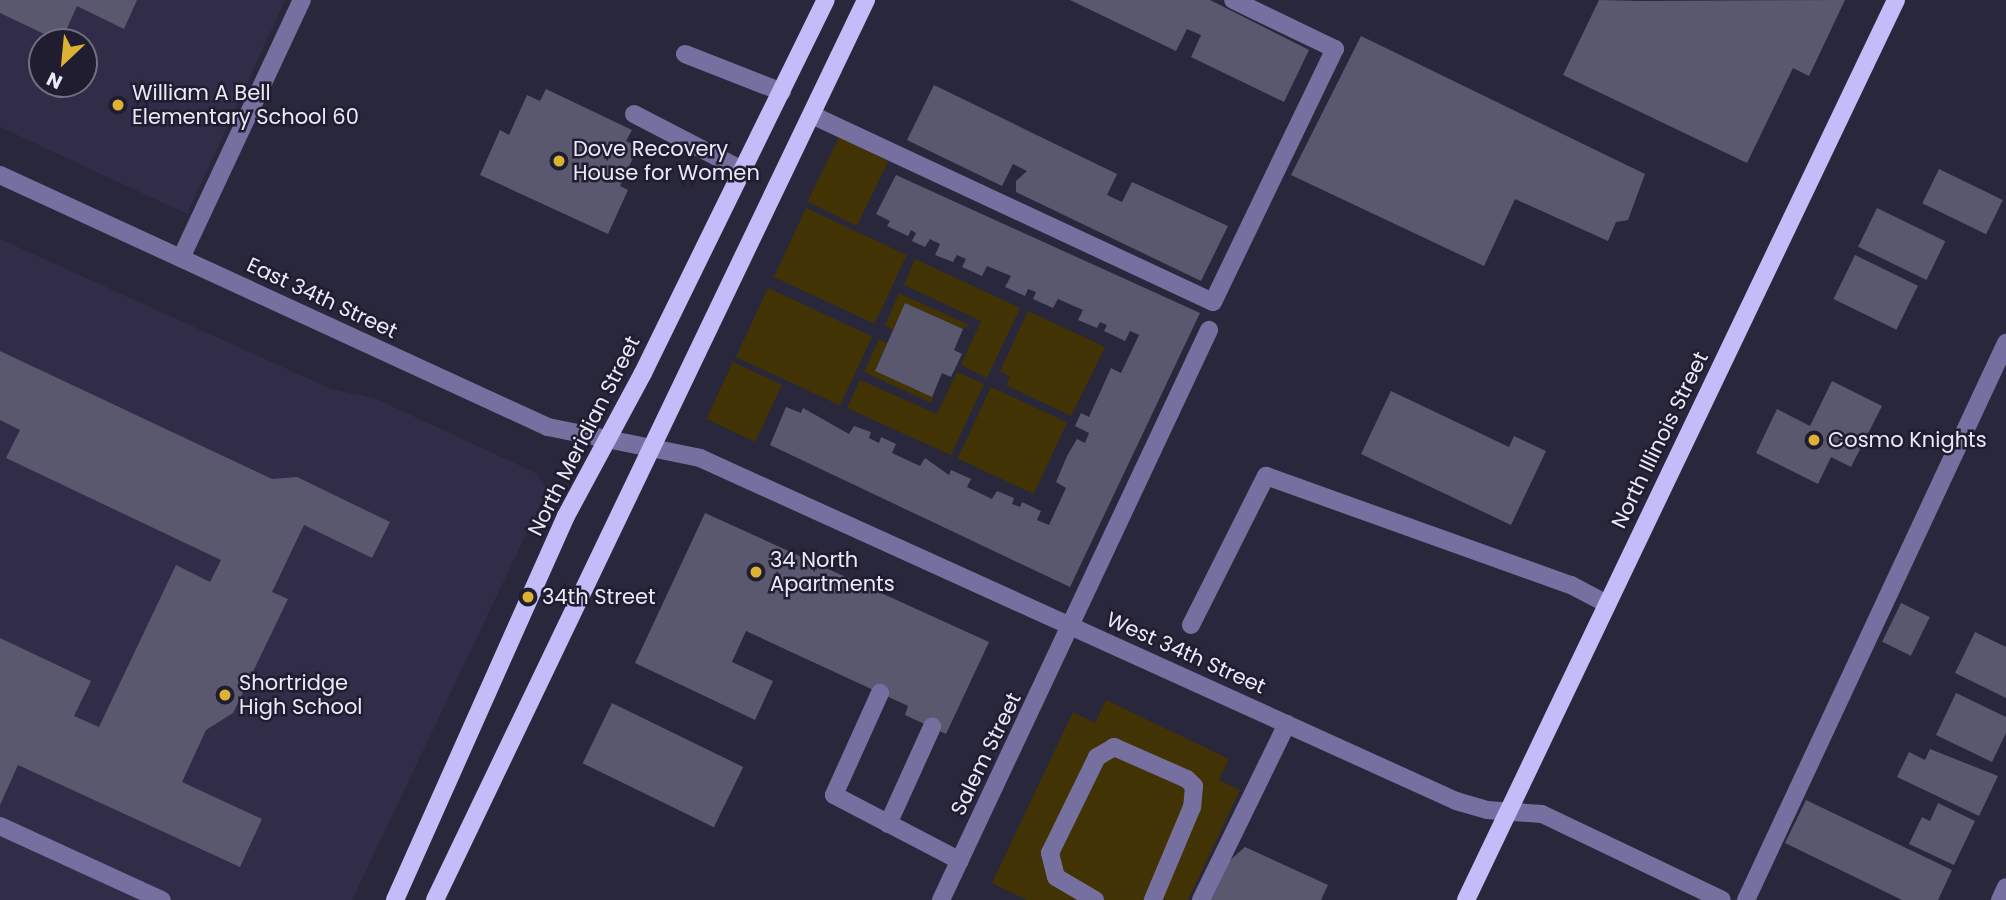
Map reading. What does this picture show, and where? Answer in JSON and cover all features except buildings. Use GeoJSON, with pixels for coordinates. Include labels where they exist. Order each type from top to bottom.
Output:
{"type":"FeatureCollection","features":[{"type":"Feature","properties":{"kind":"main road","name":"North Meridian Street"},"geometry":{"type":"LineString","coordinates":[[395,900],[442,800],[516,622],[744,171],[826,0]]}},
{"type":"Feature","properties":{"kind":"main road"},"geometry":{"type":"LineString","coordinates":[[435,900],[655,449],[866,0]]}},
{"type":"Feature","properties":{"kind":"main road","name":"North Illinois Street"},"geometry":{"type":"LineString","coordinates":[[1466,900],[1896,0]]}},
{"type":"Feature","properties":{"kind":"street"},"geometry":{"type":"LineString","coordinates":[[181,258],[302,0]]}},
{"type":"Feature","properties":{"kind":"street"},"geometry":{"type":"LineString","coordinates":[[812,115],[1213,302],[1335,49],[1233,0]]}},
{"type":"Feature","properties":{"kind":"street"},"geometry":{"type":"LineString","coordinates":[[685,54],[782,92]]}},
{"type":"Feature","properties":{"kind":"street"},"geometry":{"type":"LineString","coordinates":[[634,114],[744,171]]}},
{"type":"Feature","properties":{"kind":"street","name":"East 34th Street"},"geometry":{"type":"LineString","coordinates":[[0,175],[548,427],[630,444]]}},
{"type":"Feature","properties":{"kind":"street","name":"Salem Street"},"geometry":{"type":"LineString","coordinates":[[941,900],[1072,627],[1209,330]]}},
{"type":"Feature","properties":{"kind":"street"},"geometry":{"type":"LineString","coordinates":[[1746,900],[2006,344]]}},
{"type":"Feature","properties":{"kind":"street","name":"West 34th Street"},"geometry":{"type":"LineString","coordinates":[[630,444],[700,458],[1466,805],[1542,814],[1722,900]]}},
{"type":"Feature","properties":{"kind":"street"},"geometry":{"type":"LineString","coordinates":[[1191,625],[1266,476],[1576,587],[1607,604]]}},
{"type":"Feature","properties":{"kind":"street"},"geometry":{"type":"LineString","coordinates":[[880,693],[834,795],[960,861]]}},
{"type":"Feature","properties":{"kind":"street"},"geometry":{"type":"LineString","coordinates":[[1202,900],[1287,724]]}},
{"type":"Feature","properties":{"kind":"street"},"geometry":{"type":"LineString","coordinates":[[888,824],[932,727]]}},
{"type":"Feature","properties":{"kind":"street"},"geometry":{"type":"LineString","coordinates":[[1092,900],[1056,877],[1051,853],[1097,757],[1114,747],[1187,779],[1194,786],[1192,807],[1153,900]]}},
{"type":"Feature","properties":{"kind":"street"},"geometry":{"type":"LineString","coordinates":[[0,826],[162,900]]}},
{"type":"Feature","properties":{"kind":"street"},"geometry":{"type":"LineString","coordinates":[[2000,900],[2006,887]]}},
{"type":"Feature","properties":{"kind":"shaded area","name":"William A Bell Elementary School 60"},"geometry":{"type":"Polygon","coordinates":[[[0,0],[285,0],[187,214],[0,127],[0,0]]]}},
{"type":"Feature","properties":{"kind":"shaded area"},"geometry":{"type":"Polygon","coordinates":[[[839,137],[888,161],[857,226],[807,202],[839,137]]]}},
{"type":"Feature","properties":{"kind":"shaded area"},"geometry":{"type":"Polygon","coordinates":[[[806,208],[907,255],[874,324],[774,277],[806,208]]]}},
{"type":"Feature","properties":{"kind":"shaded area","name":"Shortridge High School"},"geometry":{"type":"Polygon","coordinates":[[[0,239],[331,389],[374,398],[536,473],[547,490],[352,900],[0,900],[0,239]]]}},
{"type":"Feature","properties":{"kind":"shaded area"},"geometry":{"type":"Polygon","coordinates":[[[915,259],[1020,308],[987,378],[961,365],[981,321],[904,285],[915,259]]]}},
{"type":"Feature","properties":{"kind":"shaded area"},"geometry":{"type":"Polygon","coordinates":[[[768,288],[872,337],[840,405],[736,357],[768,288]]]}},
{"type":"Feature","properties":{"kind":"shaded area"},"geometry":{"type":"Polygon","coordinates":[[[899,293],[969,325],[963,329],[905,303],[893,330],[885,325],[899,293]]]}},
{"type":"Feature","properties":{"kind":"shaded area"},"geometry":{"type":"Polygon","coordinates":[[[1028,311],[1105,347],[1071,416],[1006,385],[1010,377],[1000,371],[1028,311]]]}},
{"type":"Feature","properties":{"kind":"shaded area"},"geometry":{"type":"Polygon","coordinates":[[[879,339],[887,343],[875,371],[932,397],[932,403],[864,372],[879,339]]]}},
{"type":"Feature","properties":{"kind":"shaded area"},"geometry":{"type":"Polygon","coordinates":[[[733,362],[782,385],[755,442],[706,419],[733,362]]]}},
{"type":"Feature","properties":{"kind":"shaded area"},"geometry":{"type":"Polygon","coordinates":[[[957,372],[984,384],[951,455],[847,408],[860,380],[937,414],[957,372]]]}},
{"type":"Feature","properties":{"kind":"shaded area"},"geometry":{"type":"Polygon","coordinates":[[[991,387],[1067,422],[1034,494],[958,459],[991,387]]]}},
{"type":"Feature","properties":{"kind":"shaded area"},"geometry":{"type":"Polygon","coordinates":[[[1106,700],[1229,759],[1219,780],[1240,790],[1188,900],[1027,900],[992,883],[1073,712],[1095,723],[1106,700]]]}},
{"type":"Feature","properties":{"kind":"place","name":"William A Bell Elementary School 60"},"geometry":{"type":"Point","coordinates":[118,105]}},
{"type":"Feature","properties":{"kind":"place","name":"Dove Recovery House for Women"},"geometry":{"type":"Point","coordinates":[559,161]}},
{"type":"Feature","properties":{"kind":"place","name":"Cosmo Knights"},"geometry":{"type":"Point","coordinates":[1814,440]}},
{"type":"Feature","properties":{"kind":"place","name":"34 North Apartments"},"geometry":{"type":"Point","coordinates":[756,572]}},
{"type":"Feature","properties":{"kind":"place","name":"34th Street"},"geometry":{"type":"Point","coordinates":[528,597]}},
{"type":"Feature","properties":{"kind":"place","name":"Shortridge High School"},"geometry":{"type":"Point","coordinates":[225,695]}}]}
